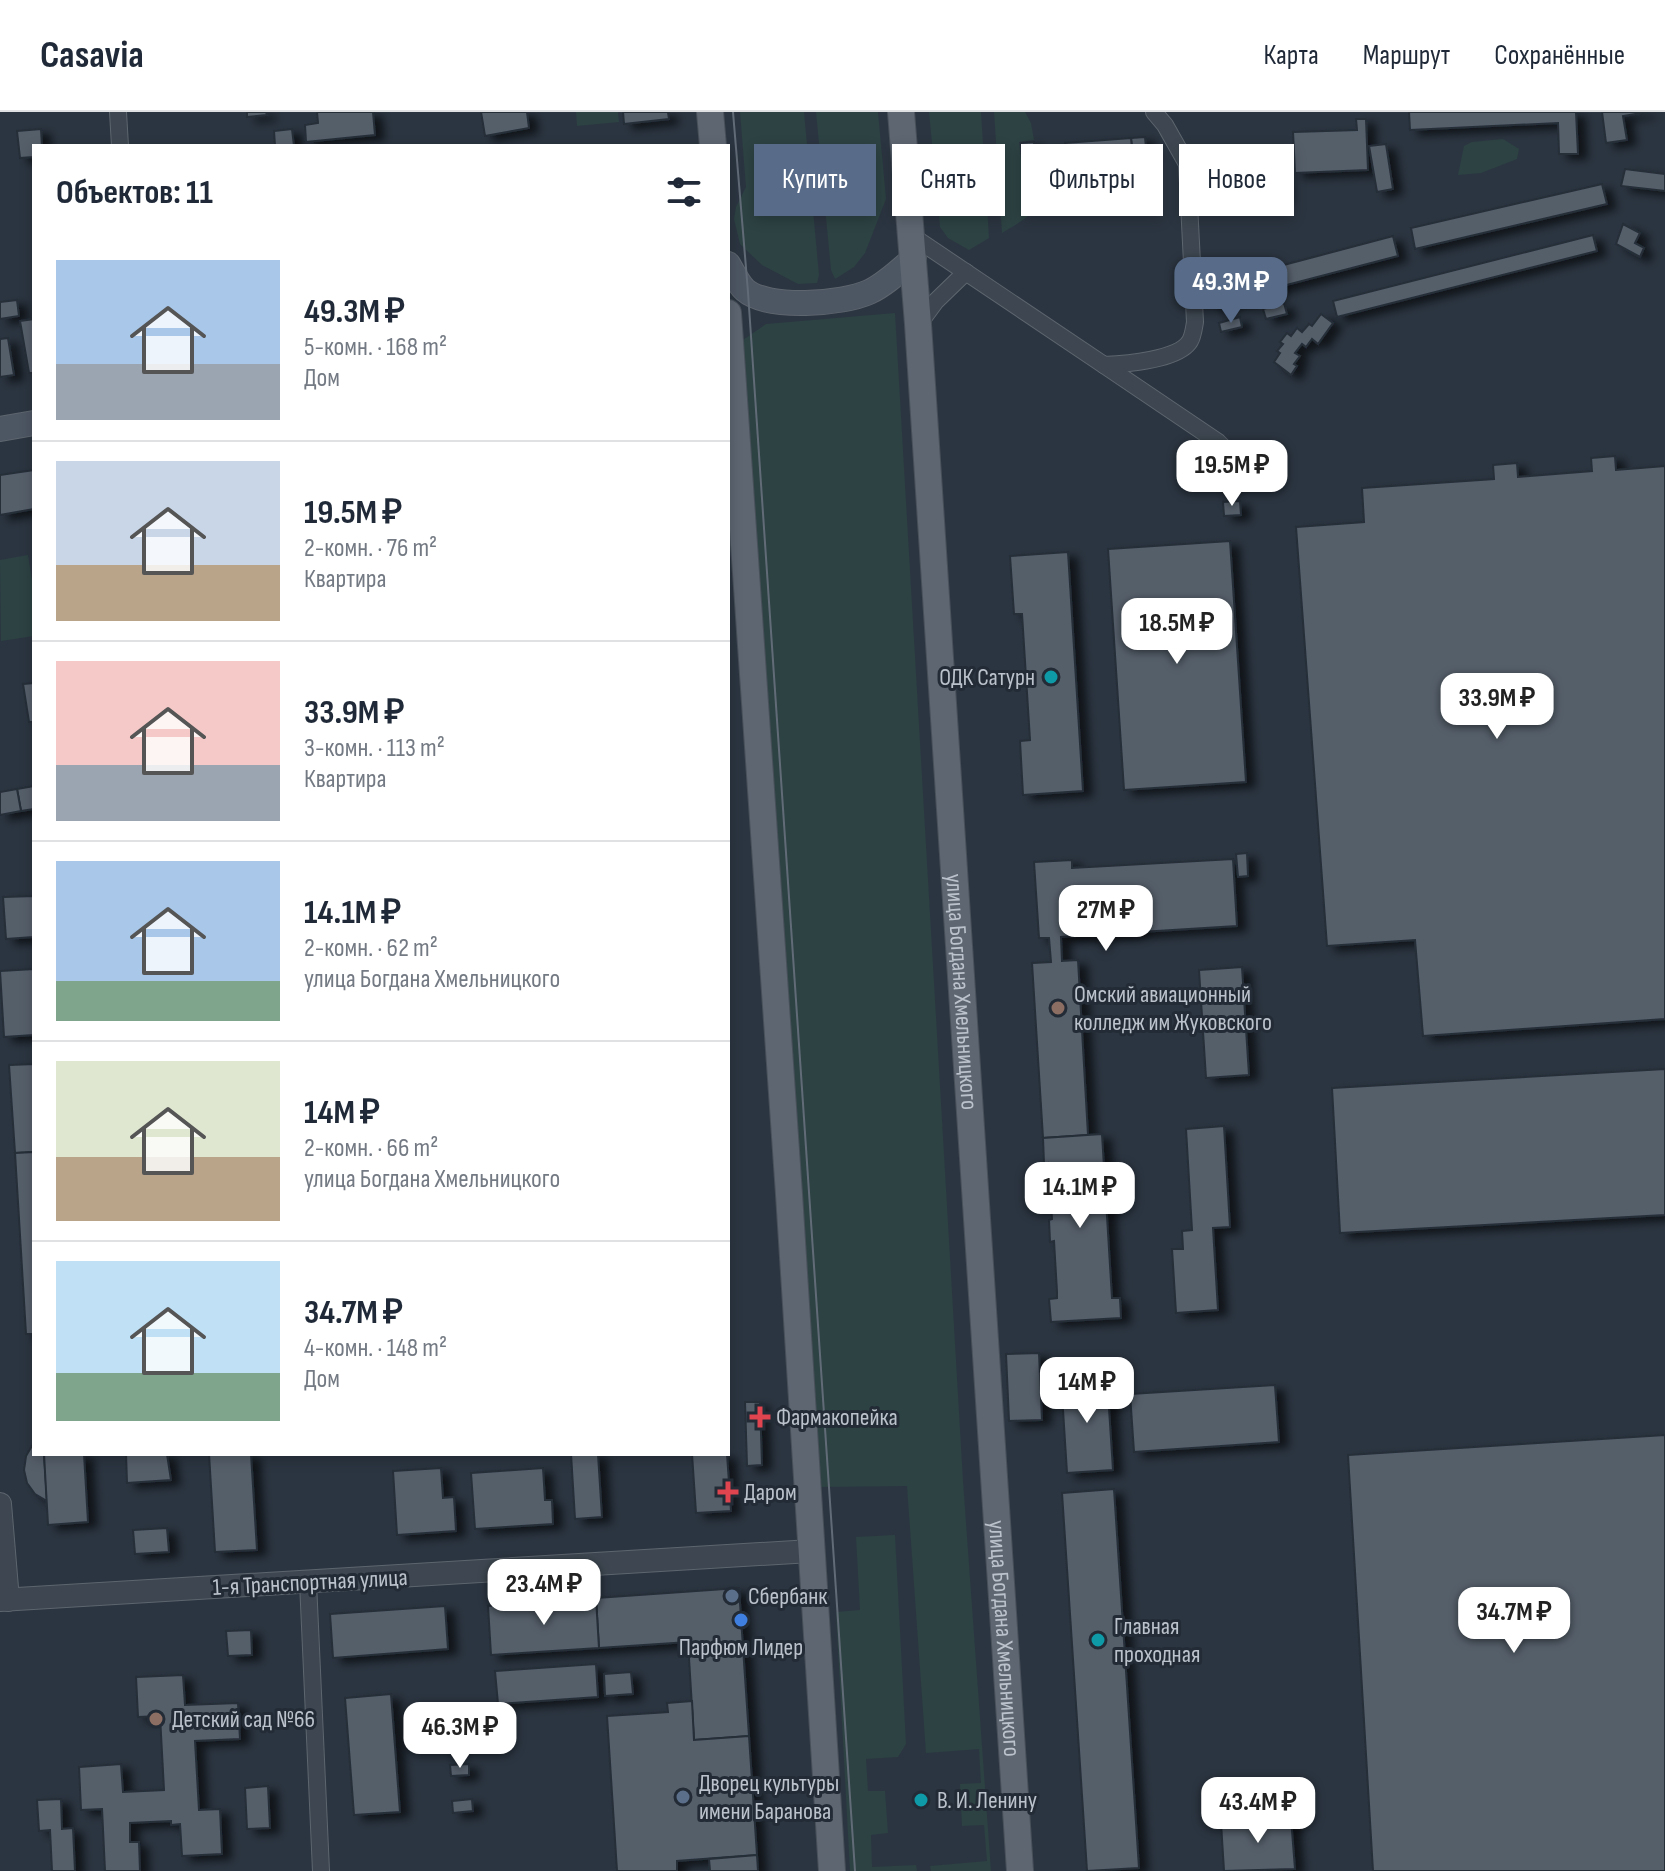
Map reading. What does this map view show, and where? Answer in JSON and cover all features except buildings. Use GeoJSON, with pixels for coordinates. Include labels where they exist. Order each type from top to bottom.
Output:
{"type":"FeatureCollection","features":[{"type":"Feature","properties":{"kind":"main road"},"geometry":{"type":"LineString","coordinates":[[710,112],[713,144]]}},
{"type":"Feature","properties":{"kind":"main road","name":"улица Богдана Хмельницкого"},"geometry":{"type":"LineString","coordinates":[[901,112],[913,247],[1020,1871]]}},
{"type":"Feature","properties":{"kind":"main road"},"geometry":{"type":"LineString","coordinates":[[730,267],[748,292],[774,301],[832,300],[862,295],[888,280],[913,247]]}},
{"type":"Feature","properties":{"kind":"main road"},"geometry":{"type":"LineString","coordinates":[[730,343],[832,1871]]}},
{"type":"Feature","properties":{"kind":"main road"},"geometry":{"type":"LineString","coordinates":[[0,429],[32,423]]}},
{"type":"Feature","properties":{"kind":"street"},"geometry":{"type":"LineString","coordinates":[[118,112],[120,144]]}},
{"type":"Feature","properties":{"kind":"street"},"geometry":{"type":"LineString","coordinates":[[1104,365],[1131,363],[1179,352],[1190,342],[1195,322],[1187,164],[1154,112]]}},
{"type":"Feature","properties":{"kind":"street"},"geometry":{"type":"LineString","coordinates":[[913,247],[966,272],[1218,442],[1238,462]]}},
{"type":"Feature","properties":{"kind":"street"},"geometry":{"type":"LineString","coordinates":[[918,324],[966,272]]}},
{"type":"Feature","properties":{"kind":"street"},"geometry":{"type":"LineString","coordinates":[[0,1504],[4,1600]]}},
{"type":"Feature","properties":{"kind":"street","name":"1-я Транспортная улица"},"geometry":{"type":"LineString","coordinates":[[4,1600],[811,1551]]}},
{"type":"Feature","properties":{"kind":"street"},"geometry":{"type":"LineString","coordinates":[[308,1582],[321,1871]]}},
{"type":"Feature","properties":{"kind":"green space"},"geometry":{"type":"Polygon","coordinates":[[[576,112],[618,112],[619,122],[577,126],[576,112]]]}},
{"type":"Feature","properties":{"kind":"green space"},"geometry":{"type":"Polygon","coordinates":[[[740,112],[804,112],[807,144],[754,144],[754,216],[814,216],[819,275],[817,283],[798,284],[762,265],[740,244],[734,219],[746,187],[740,112]]]}},
{"type":"Feature","properties":{"kind":"green space"},"geometry":{"type":"Polygon","coordinates":[[[816,112],[878,112],[886,199],[865,253],[854,267],[835,279],[831,270],[826,216],[876,216],[876,144],[819,144],[816,112]]]}},
{"type":"Feature","properties":{"kind":"green space"},"geometry":{"type":"Polygon","coordinates":[[[929,112],[981,112],[983,144],[932,144],[929,112]]]}},
{"type":"Feature","properties":{"kind":"green space"},"geometry":{"type":"Polygon","coordinates":[[[994,112],[1025,112],[1034,140],[1019,142],[1021,216],[1028,216],[1002,233],[1001,216],[1005,216],[1005,144],[996,144],[994,112]]]}},
{"type":"Feature","properties":{"kind":"green space"},"geometry":{"type":"Polygon","coordinates":[[[1503,139],[1519,149],[1517,159],[1481,173],[1458,175],[1464,146],[1472,142],[1503,139]]]}},
{"type":"Feature","properties":{"kind":"green space"},"geometry":{"type":"Polygon","coordinates":[[[939,216],[988,216],[989,238],[969,250],[948,238],[940,227],[939,216]]]}},
{"type":"Feature","properties":{"kind":"green space"},"geometry":{"type":"Polygon","coordinates":[[[895,313],[963,1481],[991,1871],[931,1871],[930,1866],[987,1861],[984,1825],[962,1826],[960,1784],[981,1783],[979,1749],[926,1753],[907,1486],[821,1487],[743,340],[766,324],[895,313]]]}},
{"type":"Feature","properties":{"kind":"green space"},"geometry":{"type":"Polygon","coordinates":[[[28,555],[32,580],[32,636],[1,641],[0,560],[28,555]]]}},
{"type":"Feature","properties":{"kind":"green space"},"geometry":{"type":"Polygon","coordinates":[[[895,1535],[906,1744],[898,1757],[866,1759],[868,1791],[885,1791],[888,1833],[871,1835],[872,1867],[916,1865],[917,1871],[850,1871],[836,1612],[860,1610],[856,1537],[895,1535]]]}},
{"type":"Feature","properties":{"kind":"tram line"},"geometry":{"type":"LineString","coordinates":[[733,112],[748,292],[855,1871]]}},
{"type":"Feature","properties":{"kind":"place","name":"ОДК Сатурн"},"geometry":{"type":"Point","coordinates":[1051,677]}},
{"type":"Feature","properties":{"kind":"place","name":"Омский авиационный колледж им Жуковского"},"geometry":{"type":"Point","coordinates":[1058,1008]}},
{"type":"Feature","properties":{"kind":"place","name":"Фармакопейка"},"geometry":{"type":"Point","coordinates":[760,1417]}},
{"type":"Feature","properties":{"kind":"place","name":"Даром"},"geometry":{"type":"Point","coordinates":[728,1492]}},
{"type":"Feature","properties":{"kind":"place","name":"Сбербанк"},"geometry":{"type":"Point","coordinates":[732,1596]}},
{"type":"Feature","properties":{"kind":"place","name":"Парфюм Лидер"},"geometry":{"type":"Point","coordinates":[741,1620]}},
{"type":"Feature","properties":{"kind":"place","name":"Главная проходная"},"geometry":{"type":"Point","coordinates":[1098,1640]}},
{"type":"Feature","properties":{"kind":"place","name":"Детский сад №66"},"geometry":{"type":"Point","coordinates":[156,1719]}},
{"type":"Feature","properties":{"kind":"place","name":"Дворец культуры имени Баранова"},"geometry":{"type":"Point","coordinates":[683,1797]}},
{"type":"Feature","properties":{"kind":"place","name":"В. И. Ленину"},"geometry":{"type":"Point","coordinates":[921,1800]}}]}
